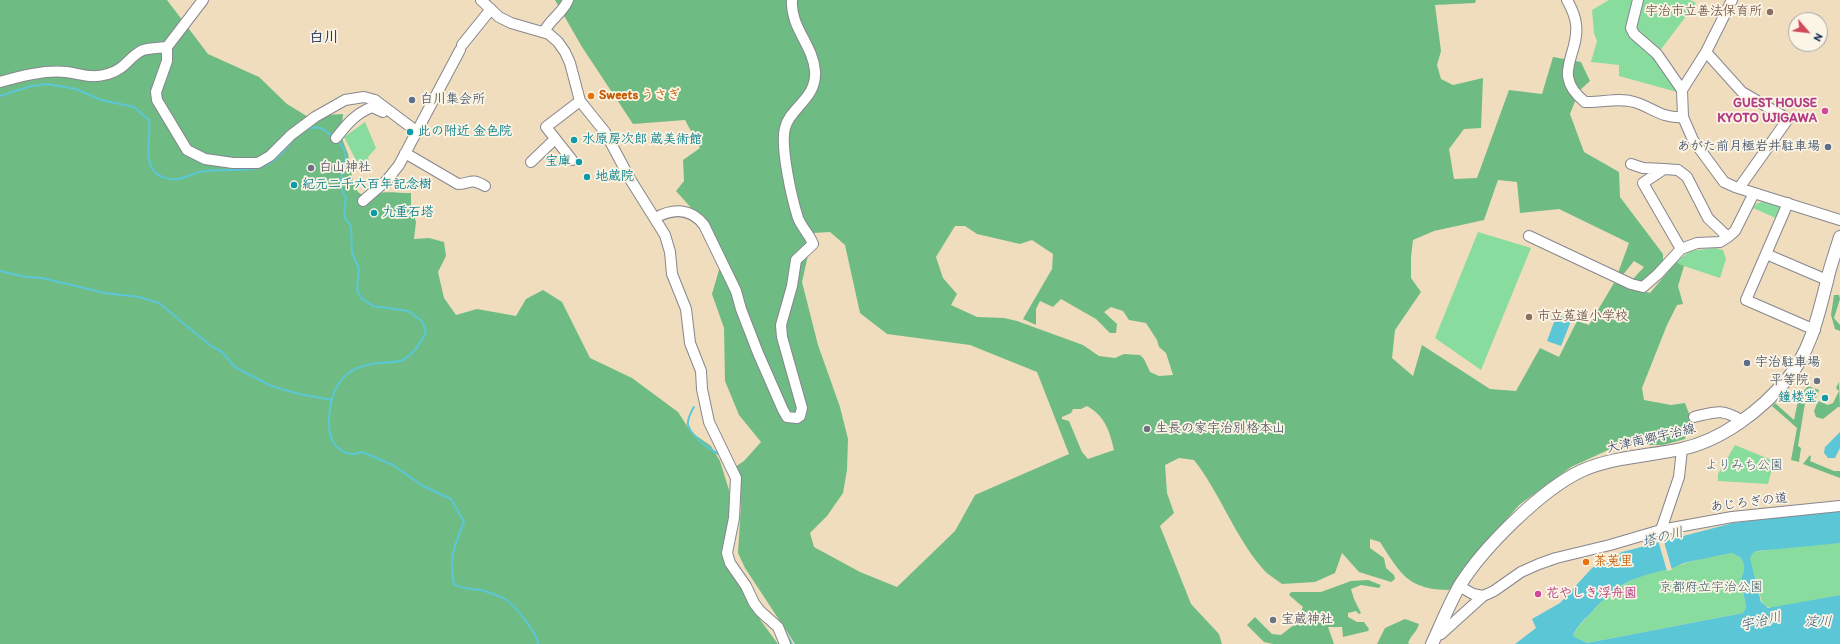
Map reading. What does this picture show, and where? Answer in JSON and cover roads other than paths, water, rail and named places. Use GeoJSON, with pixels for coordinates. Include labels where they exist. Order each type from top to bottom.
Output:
{"type":"FeatureCollection","features":[{"type":"Feature","properties":{"kind":"main road","name":"大津南郷宇治線"},"geometry":{"type":"LineString","coordinates":[[1434,639],[1459,586],[1475,563],[1508,528],[1551,490],[1581,471],[1608,462],[1682,449],[1708,439],[1726,430],[1754,411],[1788,377],[1804,354],[1815,330],[1827,280],[1840,236]]}},
{"type":"Feature","properties":{"kind":"street"},"geometry":{"type":"LineString","coordinates":[[203,0],[167,47],[167,61],[156,92],[157,100],[187,150],[205,158],[233,163],[258,162],[270,156],[291,135],[315,117],[345,100],[364,97],[375,100],[412,128]]}},
{"type":"Feature","properties":{"kind":"street"},"geometry":{"type":"LineString","coordinates":[[481,0],[499,17],[511,23],[544,32],[558,42],[566,52],[580,101],[605,132],[630,179],[665,235],[670,252],[672,274],[686,309],[690,343],[701,371],[702,389],[709,422],[736,478],[734,518],[727,553],[730,563],[746,586],[754,603],[760,611],[778,627],[786,643]]}},
{"type":"Feature","properties":{"kind":"street"},"geometry":{"type":"LineString","coordinates":[[544,32],[548,24],[566,7],[568,0]]}},
{"type":"Feature","properties":{"kind":"street"},"geometry":{"type":"LineString","coordinates":[[655,218],[665,212],[679,210],[699,218],[704,225],[736,291],[741,309],[758,353],[783,410],[787,417],[797,418],[800,416],[802,408],[782,337],[781,325],[792,286],[796,260],[813,244],[798,217],[783,140],[787,122],[806,99],[813,88],[815,80],[811,54],[793,17],[792,0]]}},
{"type":"Feature","properties":{"kind":"street"},"geometry":{"type":"LineString","coordinates":[[1567,0],[1576,23],[1576,39],[1567,73],[1578,96],[1585,102],[1622,100],[1635,102],[1654,112],[1676,118],[1683,117]]}},
{"type":"Feature","properties":{"kind":"street"},"geometry":{"type":"LineString","coordinates":[[1638,0],[1631,28],[1634,34],[1657,54],[1682,90],[1683,117],[1693,140],[1724,182],[1840,220]]}},
{"type":"Feature","properties":{"kind":"street"},"geometry":{"type":"LineString","coordinates":[[1682,90],[1706,52],[1732,0]]}},
{"type":"Feature","properties":{"kind":"street"},"geometry":{"type":"LineString","coordinates":[[363,201],[387,180],[405,153],[412,128],[461,47],[491,9]]}},
{"type":"Feature","properties":{"kind":"street"},"geometry":{"type":"LineString","coordinates":[[0,82],[24,74],[50,72],[66,72],[92,77],[97,76],[122,68],[143,50],[167,47]]}},
{"type":"Feature","properties":{"kind":"street"},"geometry":{"type":"LineString","coordinates":[[1706,52],[1742,92],[1788,119],[1739,188]]}},
{"type":"Feature","properties":{"kind":"street"},"geometry":{"type":"LineString","coordinates":[[572,160],[546,127],[580,101]]}},
{"type":"Feature","properties":{"kind":"street"},"geometry":{"type":"LineString","coordinates":[[336,138],[352,118],[372,107],[377,108],[412,128]]}},
{"type":"Feature","properties":{"kind":"street"},"geometry":{"type":"LineString","coordinates":[[531,162],[555,139]]}},
{"type":"Feature","properties":{"kind":"street"},"geometry":{"type":"LineString","coordinates":[[405,153],[458,184],[464,184],[471,180],[477,181],[485,186]]}},
{"type":"Feature","properties":{"kind":"street"},"geometry":{"type":"LineString","coordinates":[[1631,164],[1643,168],[1678,170],[1688,177],[1708,218],[1728,237]]}},
{"type":"Feature","properties":{"kind":"street"},"geometry":{"type":"LineString","coordinates":[[1664,169],[1643,183],[1681,249]]}},
{"type":"Feature","properties":{"kind":"street"},"geometry":{"type":"LineString","coordinates":[[1529,236],[1631,284],[1643,287],[1658,274],[1681,249],[1697,243],[1720,242],[1728,237],[1735,231],[1754,193]]}},
{"type":"Feature","properties":{"kind":"street"},"geometry":{"type":"LineString","coordinates":[[1788,203],[1746,300],[1815,330]]}},
{"type":"Feature","properties":{"kind":"street"},"geometry":{"type":"LineString","coordinates":[[1766,254],[1827,280]]}},
{"type":"Feature","properties":{"kind":"street"},"geometry":{"type":"LineString","coordinates":[[1694,418],[1717,412],[1728,412],[1741,420]]}},
{"type":"Feature","properties":{"kind":"street"},"geometry":{"type":"LineString","coordinates":[[1662,530],[1676,488],[1681,464],[1682,449]]}},
{"type":"Feature","properties":{"kind":"street","name":"あじろぎの道"},"geometry":{"type":"LineString","coordinates":[[1434,639],[1483,596],[1494,591],[1521,572],[1544,562],[1662,530],[1732,517],[1840,506]]}},
{"type":"Feature","properties":{"kind":"street"},"geometry":{"type":"LineString","coordinates":[[1459,586],[1473,594],[1483,596]]}},
{"type":"Feature","properties":{"kind":"water"},"geometry":{"type":"Polygon","coordinates":[[[1557,314],[1571,321],[1561,346],[1547,341],[1557,314]]]}},
{"type":"Feature","properties":{"kind":"water"},"geometry":{"type":"Polygon","coordinates":[[[1840,432],[1840,448],[1835,458],[1828,458],[1824,453],[1825,447],[1840,432]]]}},
{"type":"Feature","properties":{"kind":"water","name":"淀川"},"geometry":{"type":"Polygon","coordinates":[[[1840,510],[1840,543],[1758,551],[1754,552],[1750,558],[1761,602],[1768,608],[1840,595],[1840,644],[1515,644],[1536,628],[1532,619],[1560,603],[1592,568],[1622,552],[1733,523],[1840,510]],[[1732,553],[1684,563],[1670,569],[1635,578],[1618,588],[1601,602],[1576,629],[1573,636],[1587,643],[1743,613],[1746,608],[1741,578],[1744,566],[1741,558],[1732,553]]]}},
{"type":"Feature","properties":{"kind":"waterway"},"geometry":{"type":"LineString","coordinates":[[0,96],[31,86],[47,84],[76,89],[101,100],[134,107],[149,120],[149,160],[151,166],[158,175],[170,179],[182,178],[199,172],[216,170],[243,170],[260,167],[276,159],[294,139]]}},
{"type":"Feature","properties":{"kind":"waterway"},"geometry":{"type":"LineString","coordinates":[[307,129],[315,127],[321,128],[333,137]]}},
{"type":"Feature","properties":{"kind":"waterway"},"geometry":{"type":"LineString","coordinates":[[338,141],[343,148],[345,155],[341,182],[346,198],[344,211],[345,218],[351,226],[352,253],[359,269],[357,289],[361,298],[373,306],[408,311],[422,321],[426,332],[417,348],[411,355],[403,360],[398,362],[367,365],[348,373],[336,387],[330,407],[329,430],[332,441],[337,447],[349,454],[362,452],[393,465],[423,486],[451,499],[464,522],[453,552],[452,567],[454,584],[464,588],[481,590],[505,599],[525,620],[534,633],[538,644]]}},
{"type":"Feature","properties":{"kind":"waterway"},"geometry":{"type":"LineString","coordinates":[[0,271],[26,277],[42,278],[105,293],[139,297],[159,303],[211,346],[222,352],[235,367],[271,386],[299,394],[332,400]]}},
{"type":"Feature","properties":{"kind":"waterway"},"geometry":{"type":"LineString","coordinates":[[694,407],[688,420],[690,429],[702,443],[721,455]]}},
{"type":"Feature","properties":{"kind":"waterway"},"geometry":{"type":"LineString","coordinates":[[735,535],[738,520]]}},
{"type":"Feature","properties":{"kind":"waterway"},"geometry":{"type":"LineString","coordinates":[[784,630],[792,644]]}},
{"type":"Feature","properties":{"kind":"place","name":"宇治市立善法保育所"},"geometry":{"type":"Point","coordinates":[1770,12]}},
{"type":"Feature","properties":{"kind":"place","name":"Sweets うさぎ"},"geometry":{"type":"Point","coordinates":[591,96]}},
{"type":"Feature","properties":{"kind":"place","name":"白川集会所"},"geometry":{"type":"Point","coordinates":[412,100]}},
{"type":"Feature","properties":{"kind":"place","name":"GUEST HOUSE KYOTO UJIGAWA"},"geometry":{"type":"Point","coordinates":[1825,111]}},
{"type":"Feature","properties":{"kind":"place","name":"此の附近 金色院"},"geometry":{"type":"Point","coordinates":[410,132]}},
{"type":"Feature","properties":{"kind":"place","name":"水原房次郎 蔵美術館"},"geometry":{"type":"Point","coordinates":[574,140]}},
{"type":"Feature","properties":{"kind":"place","name":"あがた前月極岩井駐車場"},"geometry":{"type":"Point","coordinates":[1828,147]}},
{"type":"Feature","properties":{"kind":"place","name":"宝庫"},"geometry":{"type":"Point","coordinates":[579,162]}},
{"type":"Feature","properties":{"kind":"place","name":"白山神社"},"geometry":{"type":"Point","coordinates":[311,168]}},
{"type":"Feature","properties":{"kind":"place","name":"地蔵院"},"geometry":{"type":"Point","coordinates":[587,177]}},
{"type":"Feature","properties":{"kind":"place","name":"紀元二千六百年記念樹"},"geometry":{"type":"Point","coordinates":[294,185]}},
{"type":"Feature","properties":{"kind":"place","name":"九重石塔"},"geometry":{"type":"Point","coordinates":[374,213]}},
{"type":"Feature","properties":{"kind":"place","name":"市立菟道小学校"},"geometry":{"type":"Point","coordinates":[1529,317]}},
{"type":"Feature","properties":{"kind":"place","name":"宇治駐車場"},"geometry":{"type":"Point","coordinates":[1747,363]}},
{"type":"Feature","properties":{"kind":"place","name":"平等院"},"geometry":{"type":"Point","coordinates":[1817,381]}},
{"type":"Feature","properties":{"kind":"place","name":"鐘楼堂"},"geometry":{"type":"Point","coordinates":[1825,398]}},
{"type":"Feature","properties":{"kind":"place","name":"生長の家宇治別格本山"},"geometry":{"type":"Point","coordinates":[1147,429]}},
{"type":"Feature","properties":{"kind":"place","name":"茶莵里"},"geometry":{"type":"Point","coordinates":[1586,562]}},
{"type":"Feature","properties":{"kind":"place","name":"花やしき浮舟園"},"geometry":{"type":"Point","coordinates":[1538,594]}},
{"type":"Feature","properties":{"kind":"place","name":"宝蔵神社"},"geometry":{"type":"Point","coordinates":[1273,620]}},
{"type":"Feature","properties":{"kind":"district","name":"白川"},"geometry":{"type":"Point","coordinates":[324,38]}},
{"type":"Feature","properties":{"kind":"park label","name":"よりみち公園"},"geometry":{"type":"Point","coordinates":[1744,466]}},
{"type":"Feature","properties":{"kind":"park label","name":"京都府立宇治公園"},"geometry":{"type":"Point","coordinates":[1711,588]}},
{"type":"Feature","properties":{"kind":"water label","name":"塔の川"},"geometry":{"type":"Point","coordinates":[1663,538]}},
{"type":"Feature","properties":{"kind":"water label","name":"宇治川"},"geometry":{"type":"Point","coordinates":[1761,622]}}]}
